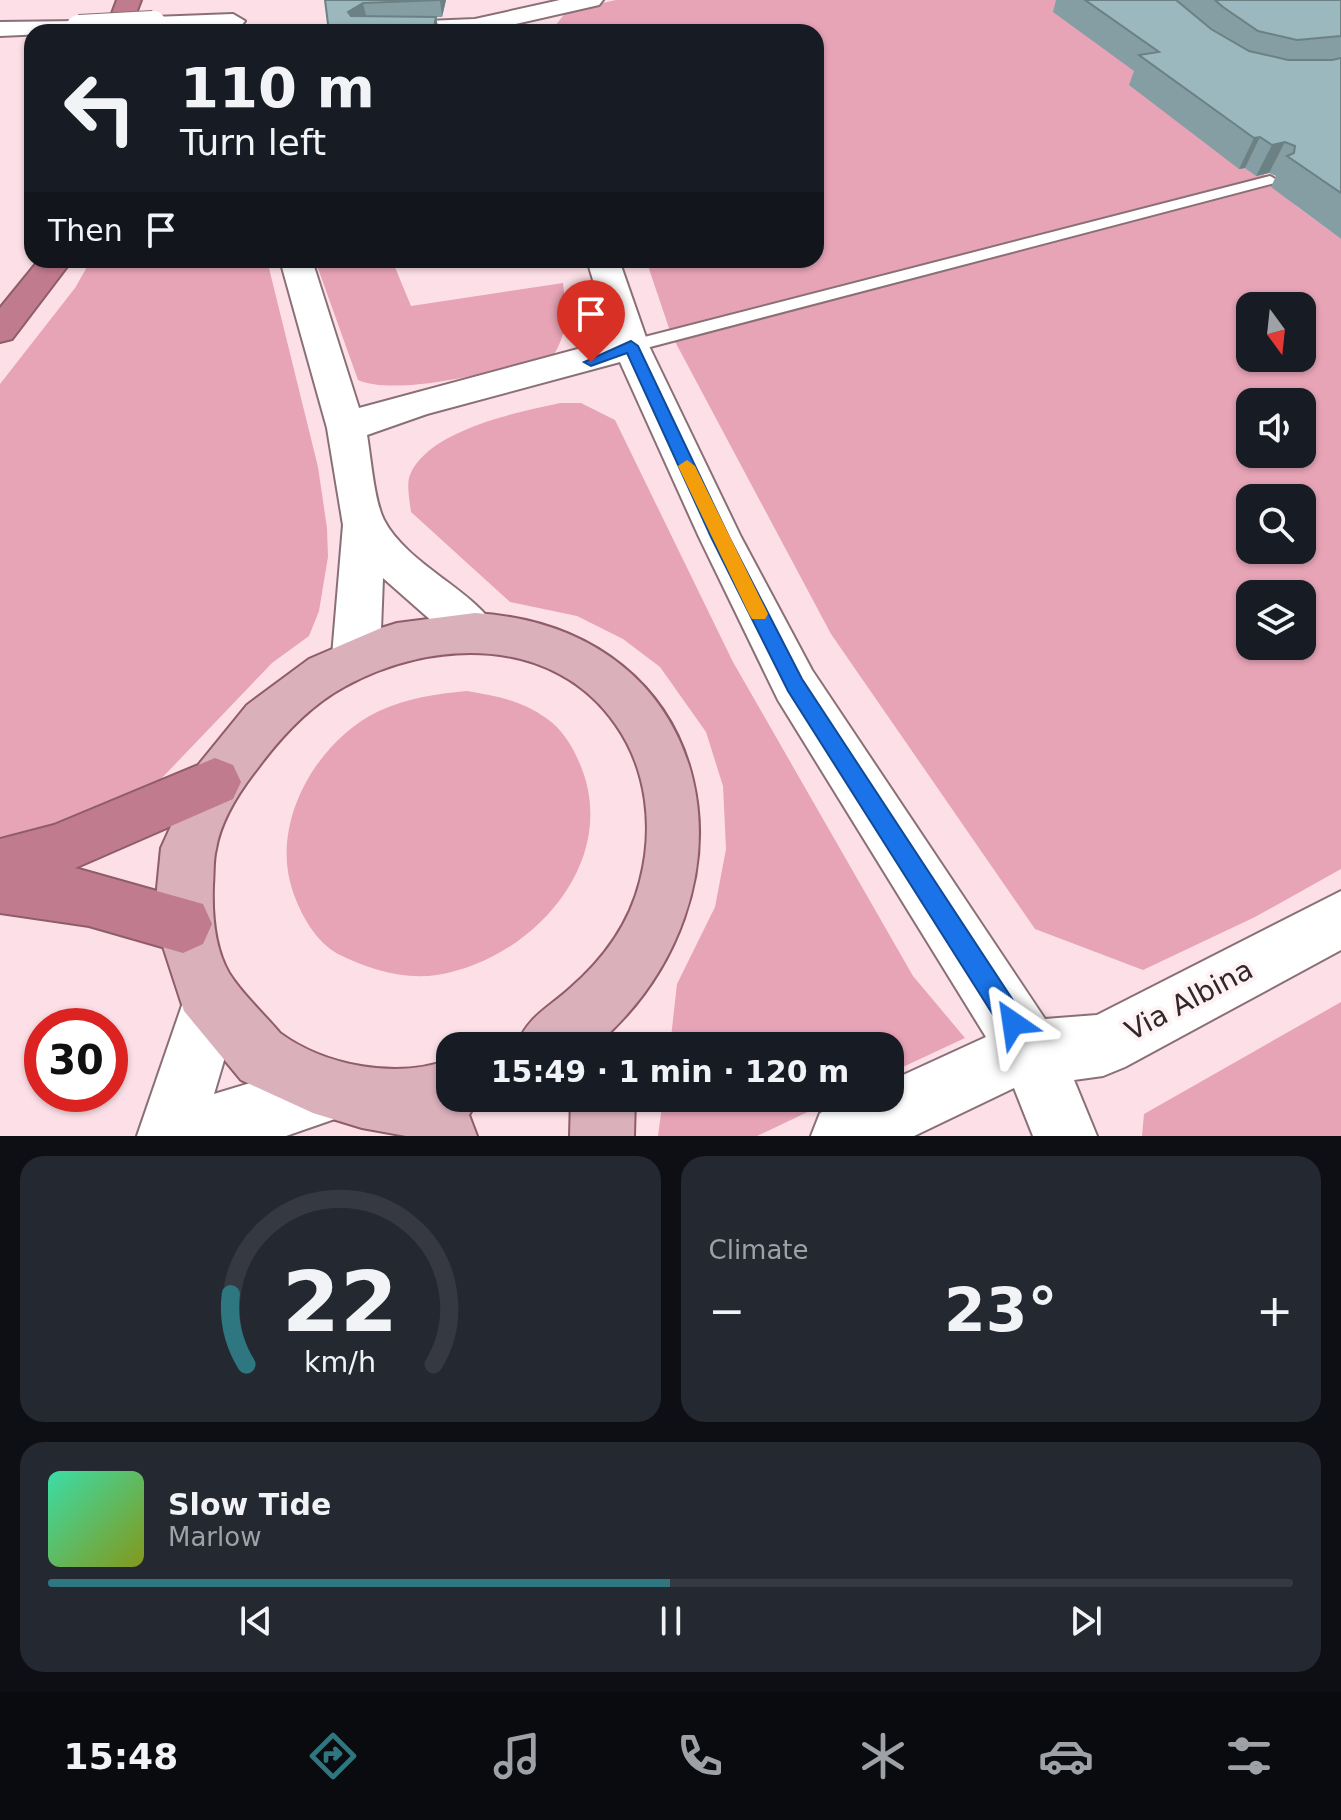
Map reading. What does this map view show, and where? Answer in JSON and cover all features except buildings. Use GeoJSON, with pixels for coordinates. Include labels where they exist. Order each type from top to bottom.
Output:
{"type":"FeatureCollection","features":[{"type":"Feature","properties":{"kind":"highway"},"geometry":{"type":"LineString","coordinates":[[120,24],[129,0]]}},
{"type":"Feature","properties":{"kind":"highway"},"geometry":{"type":"LineString","coordinates":[[0,331],[50,268]]}},
{"type":"Feature","properties":{"kind":"highway"},"geometry":{"type":"LineString","coordinates":[[0,866],[56,850],[215,782]]}},
{"type":"Feature","properties":{"kind":"highway"},"geometry":{"type":"LineString","coordinates":[[0,886],[89,898],[183,924]]}},
{"type":"Feature","properties":{"kind":"main road"},"geometry":{"type":"LineString","coordinates":[[436,1109],[330,1091],[260,1057],[211,1003],[192,965],[183,924],[183,874],[194,827],[215,782],[242,741],[276,706],[314,677],[356,656],[415,637],[475,632],[526,639],[572,656],[613,685],[645,722],[667,769],[676,823],[669,882],[646,941],[606,1022],[581,1032]]}},
{"type":"Feature","properties":{"kind":"main road"},"geometry":{"type":"LineString","coordinates":[[602,1136],[603,1112]]}},
{"type":"Feature","properties":{"kind":"street"},"geometry":{"type":"LineString","coordinates":[[494,18],[591,0]]}},
{"type":"Feature","properties":{"kind":"street"},"geometry":{"type":"LineString","coordinates":[[153,24],[235,18]]}},
{"type":"Feature","properties":{"kind":"street"},"geometry":{"type":"LineString","coordinates":[[0,29],[24,29]]}},
{"type":"Feature","properties":{"kind":"street"},"geometry":{"type":"LineString","coordinates":[[298,268],[346,428],[364,525],[356,656]]}},
{"type":"Feature","properties":{"kind":"street"},"geometry":{"type":"LineString","coordinates":[[606,268],[631,346],[720,537],[795,685],[1029,1049],[1065,1136]]}},
{"type":"Feature","properties":{"kind":"street"},"geometry":{"type":"LineString","coordinates":[[346,428],[381,413],[591,362],[631,346]]}},
{"type":"Feature","properties":{"kind":"street"},"geometry":{"type":"LineString","coordinates":[[364,525],[409,578],[475,632]]}},
{"type":"Feature","properties":{"kind":"street","name":"Via Albina"},"geometry":{"type":"LineString","coordinates":[[1029,1049],[1068,1050],[1103,1045],[1341,919]]}},
{"type":"Feature","properties":{"kind":"street"},"geometry":{"type":"LineString","coordinates":[[169,1136],[211,1003]]}},
{"type":"Feature","properties":{"kind":"street"},"geometry":{"type":"LineString","coordinates":[[843,1136],[1029,1049]]}},
{"type":"Feature","properties":{"kind":"street"},"geometry":{"type":"LineString","coordinates":[[204,1136],[225,1122],[330,1091]]}},
{"type":"Feature","properties":{"kind":"lane"},"geometry":{"type":"LineString","coordinates":[[631,346],[1270,180]]}},
{"type":"Feature","properties":{"kind":"shaded area"},"geometry":{"type":"Polygon","coordinates":[[[616,0],[1066,0],[1181,107],[1241,157],[1304,203],[1295,205],[1341,239],[1341,869],[1255,917],[1143,970],[1035,929],[831,634],[671,334],[649,268],[824,268],[824,24],[556,24],[567,11],[616,0]]]}},
{"type":"Feature","properties":{"kind":"shaded area"},"geometry":{"type":"Polygon","coordinates":[[[86,268],[269,268],[318,467],[328,557],[319,611],[309,636],[272,663],[160,780],[120,804],[25,835],[0,837],[0,384],[75,288],[86,268]]]}},
{"type":"Feature","properties":{"kind":"shaded area"},"geometry":{"type":"Polygon","coordinates":[[[318,268],[395,268],[411,306],[563,283],[564,330],[553,356],[482,374],[426,383],[376,385],[358,380],[318,268]]]}},
{"type":"Feature","properties":{"kind":"shaded area"},"geometry":{"type":"Polygon","coordinates":[[[560,403],[581,403],[615,420],[733,662],[913,976],[965,1038],[904,1066],[904,1032],[672,1032],[677,984],[715,907],[726,849],[723,786],[706,732],[660,667],[623,639],[577,616],[510,602],[411,512],[409,479],[420,459],[455,435],[522,412],[560,403]]]}},
{"type":"Feature","properties":{"kind":"shaded area"},"geometry":{"type":"Polygon","coordinates":[[[467,691],[508,700],[537,712],[564,735],[573,749],[583,772],[590,807],[587,842],[576,874],[557,904],[532,930],[503,951],[471,966],[437,975],[411,976],[386,972],[338,954],[310,927],[300,910],[287,866],[287,839],[303,787],[336,742],[379,711],[433,695],[467,691]]]}},
{"type":"Feature","properties":{"kind":"shaded area"},"geometry":{"type":"Polygon","coordinates":[[[1341,1002],[1341,1136],[1142,1136],[1144,1114],[1341,1002]]]}},
{"type":"Feature","properties":{"kind":"shaded area"},"geometry":{"type":"Polygon","coordinates":[[[661,1112],[808,1112],[757,1136],[658,1136],[661,1112]]]}},
{"type":"Feature","properties":{"kind":"slow traffic"},"geometry":{"type":"LineString","coordinates":[[687,466],[759,614]]}},
{"type":"Feature","properties":{"kind":"route"},"geometry":{"type":"LineString","coordinates":[[591,362],[631,346],[720,537],[795,685],[1013,1023]]}}]}
